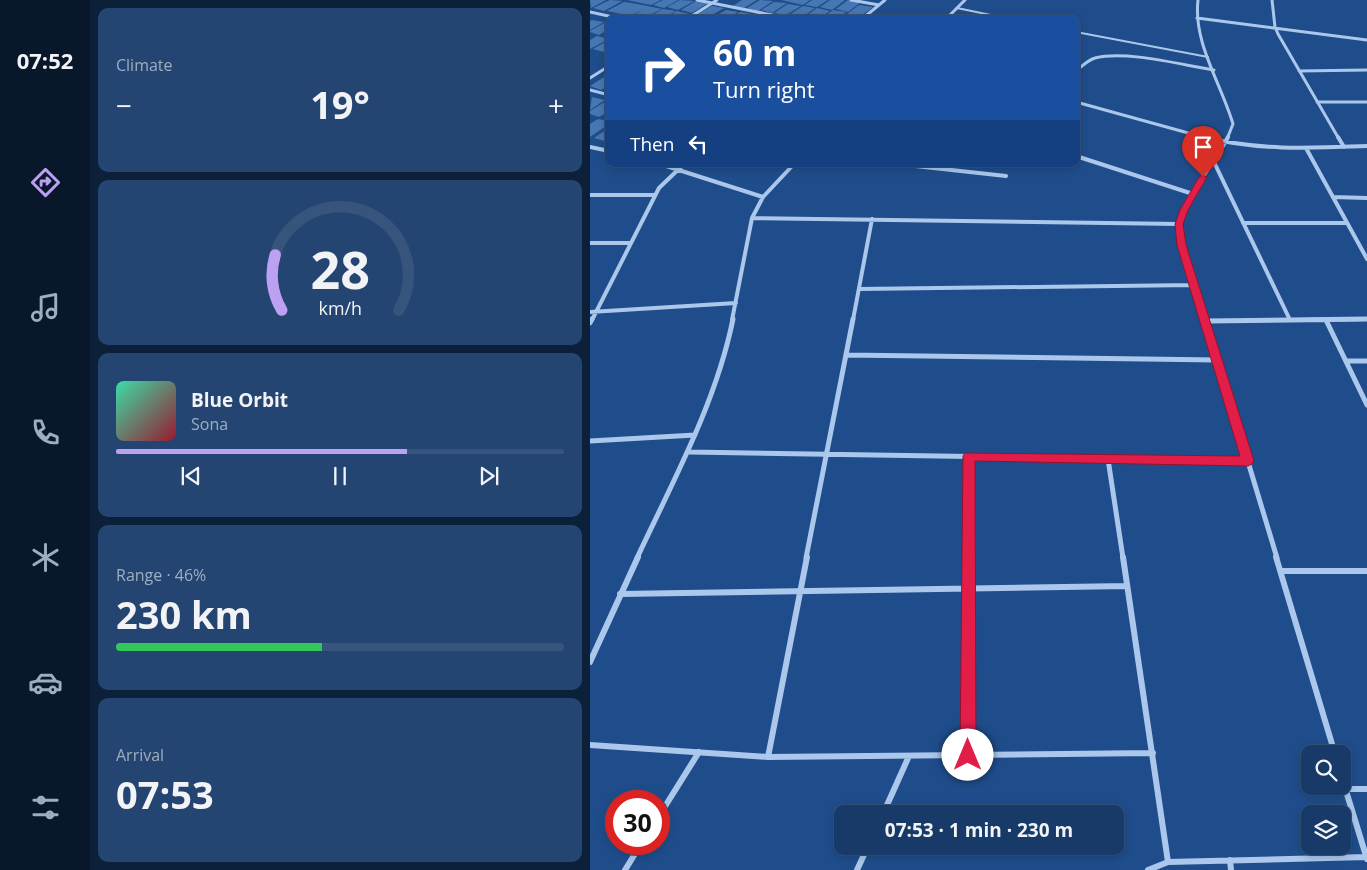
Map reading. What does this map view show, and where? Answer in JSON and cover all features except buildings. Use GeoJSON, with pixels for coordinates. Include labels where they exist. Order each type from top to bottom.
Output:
{"type":"FeatureCollection","features":[{"type":"Feature","properties":{"kind":"street"},"geometry":{"type":"LineString","coordinates":[[696,0],[772,15]]}},
{"type":"Feature","properties":{"kind":"street"},"geometry":{"type":"LineString","coordinates":[[693,15],[717,0]]}},
{"type":"Feature","properties":{"kind":"street"},"geometry":{"type":"LineString","coordinates":[[851,0],[879,5]]}},
{"type":"Feature","properties":{"kind":"street"},"geometry":{"type":"LineString","coordinates":[[867,15],[885,0]]}},
{"type":"Feature","properties":{"kind":"street"},"geometry":{"type":"LineString","coordinates":[[950,15],[965,0]]}},
{"type":"Feature","properties":{"kind":"street"},"geometry":{"type":"LineString","coordinates":[[1198,0],[1197,18],[1201,40],[1233,124],[1226,143],[1213,160],[1193,194],[1179,224],[1181,245],[1206,321],[1332,745]]}},
{"type":"Feature","properties":{"kind":"street"},"geometry":{"type":"LineString","coordinates":[[1272,0],[1276,29],[1344,146]]}},
{"type":"Feature","properties":{"kind":"street"},"geometry":{"type":"LineString","coordinates":[[590,12],[605,15]]}},
{"type":"Feature","properties":{"kind":"street"},"geometry":{"type":"LineString","coordinates":[[1197,18],[1367,40]]}},
{"type":"Feature","properties":{"kind":"street"},"geometry":{"type":"LineString","coordinates":[[1080,68],[1094,58],[1104,56],[1144,59],[1214,70]]}},
{"type":"Feature","properties":{"kind":"street"},"geometry":{"type":"LineString","coordinates":[[590,78],[605,69]]}},
{"type":"Feature","properties":{"kind":"street"},"geometry":{"type":"LineString","coordinates":[[1299,71],[1367,70]]}},
{"type":"Feature","properties":{"kind":"street"},"geometry":{"type":"LineString","coordinates":[[590,90],[605,93]]}},
{"type":"Feature","properties":{"kind":"street"},"geometry":{"type":"LineString","coordinates":[[1317,102],[1367,102]]}},
{"type":"Feature","properties":{"kind":"street"},"geometry":{"type":"LineString","coordinates":[[1080,103],[1226,143],[1306,148],[1367,146]]}},
{"type":"Feature","properties":{"kind":"street"},"geometry":{"type":"LineString","coordinates":[[590,147],[605,151]]}},
{"type":"Feature","properties":{"kind":"street"},"geometry":{"type":"LineString","coordinates":[[1306,148],[1367,259]]}},
{"type":"Feature","properties":{"kind":"street"},"geometry":{"type":"LineString","coordinates":[[1080,157],[1193,194]]}},
{"type":"Feature","properties":{"kind":"street"},"geometry":{"type":"LineString","coordinates":[[1213,160],[1290,320]]}},
{"type":"Feature","properties":{"kind":"street"},"geometry":{"type":"LineString","coordinates":[[674,167],[763,196]]}},
{"type":"Feature","properties":{"kind":"street"},"geometry":{"type":"LineString","coordinates":[[591,658],[696,435],[727,348],[752,218],[763,196],[791,167]]}},
{"type":"Feature","properties":{"kind":"street"},"geometry":{"type":"LineString","coordinates":[[924,167],[1006,176]]}},
{"type":"Feature","properties":{"kind":"street"},"geometry":{"type":"LineString","coordinates":[[590,323],[655,195],[678,168]]}},
{"type":"Feature","properties":{"kind":"street"},"geometry":{"type":"LineString","coordinates":[[590,195],[655,195]]}},
{"type":"Feature","properties":{"kind":"street"},"geometry":{"type":"LineString","coordinates":[[1333,197],[1367,198]]}},
{"type":"Feature","properties":{"kind":"street"},"geometry":{"type":"LineString","coordinates":[[752,218],[1179,224]]}},
{"type":"Feature","properties":{"kind":"street"},"geometry":{"type":"LineString","coordinates":[[768,757],[872,219]]}},
{"type":"Feature","properties":{"kind":"street"},"geometry":{"type":"LineString","coordinates":[[1243,222],[1347,223]]}},
{"type":"Feature","properties":{"kind":"street"},"geometry":{"type":"LineString","coordinates":[[590,243],[630,244]]}},
{"type":"Feature","properties":{"kind":"street"},"geometry":{"type":"LineString","coordinates":[[1361,248],[1367,248]]}},
{"type":"Feature","properties":{"kind":"street"},"geometry":{"type":"LineString","coordinates":[[859,289],[1194,285]]}},
{"type":"Feature","properties":{"kind":"street"},"geometry":{"type":"LineString","coordinates":[[590,312],[736,303]]}},
{"type":"Feature","properties":{"kind":"street"},"geometry":{"type":"LineString","coordinates":[[1206,321],[1367,319]]}},
{"type":"Feature","properties":{"kind":"street"},"geometry":{"type":"LineString","coordinates":[[1326,320],[1367,405]]}},
{"type":"Feature","properties":{"kind":"street"},"geometry":{"type":"LineString","coordinates":[[846,355],[1217,360]]}},
{"type":"Feature","properties":{"kind":"street"},"geometry":{"type":"LineString","coordinates":[[1346,361],[1367,361]]}},
{"type":"Feature","properties":{"kind":"street"},"geometry":{"type":"LineString","coordinates":[[590,441],[696,435]]}},
{"type":"Feature","properties":{"kind":"street"},"geometry":{"type":"LineString","coordinates":[[689,452],[1248,461]]}},
{"type":"Feature","properties":{"kind":"street"},"geometry":{"type":"LineString","coordinates":[[968,755],[969,456]]}},
{"type":"Feature","properties":{"kind":"street"},"geometry":{"type":"LineString","coordinates":[[1108,459],[1168,862]]}},
{"type":"Feature","properties":{"kind":"street"},"geometry":{"type":"LineString","coordinates":[[1281,571],[1367,571]]}},
{"type":"Feature","properties":{"kind":"street"},"geometry":{"type":"LineString","coordinates":[[620,594],[1127,586]]}},
{"type":"Feature","properties":{"kind":"street"},"geometry":{"type":"LineString","coordinates":[[590,745],[768,757],[1153,754]]}},
{"type":"Feature","properties":{"kind":"street"},"geometry":{"type":"LineString","coordinates":[[670,798],[699,752]]}},
{"type":"Feature","properties":{"kind":"street"},"geometry":{"type":"LineString","coordinates":[[887,805],[910,756]]}},
{"type":"Feature","properties":{"kind":"street"},"geometry":{"type":"LineString","coordinates":[[1351,789],[1367,789]]}},
{"type":"Feature","properties":{"kind":"street"},"geometry":{"type":"LineString","coordinates":[[1148,870],[1168,862],[1367,858],[1348,795]]}},
{"type":"Feature","properties":{"kind":"street"},"geometry":{"type":"LineString","coordinates":[[624,870],[634,855]]}},
{"type":"Feature","properties":{"kind":"street"},"geometry":{"type":"LineString","coordinates":[[857,870],[864,855]]}},
{"type":"Feature","properties":{"kind":"street"},"geometry":{"type":"LineString","coordinates":[[1230,860],[1231,870]]}},
{"type":"Feature","properties":{"kind":"lane"},"geometry":{"type":"LineString","coordinates":[[957,8],[991,15]]}},
{"type":"Feature","properties":{"kind":"lane"},"geometry":{"type":"LineString","coordinates":[[1080,33],[1208,57]]}},
{"type":"Feature","properties":{"kind":"route"},"geometry":{"type":"LineString","coordinates":[[968,755],[969,456],[1248,461],[1201,304],[1181,245],[1179,224],[1184,210],[1203,177]]}}]}
